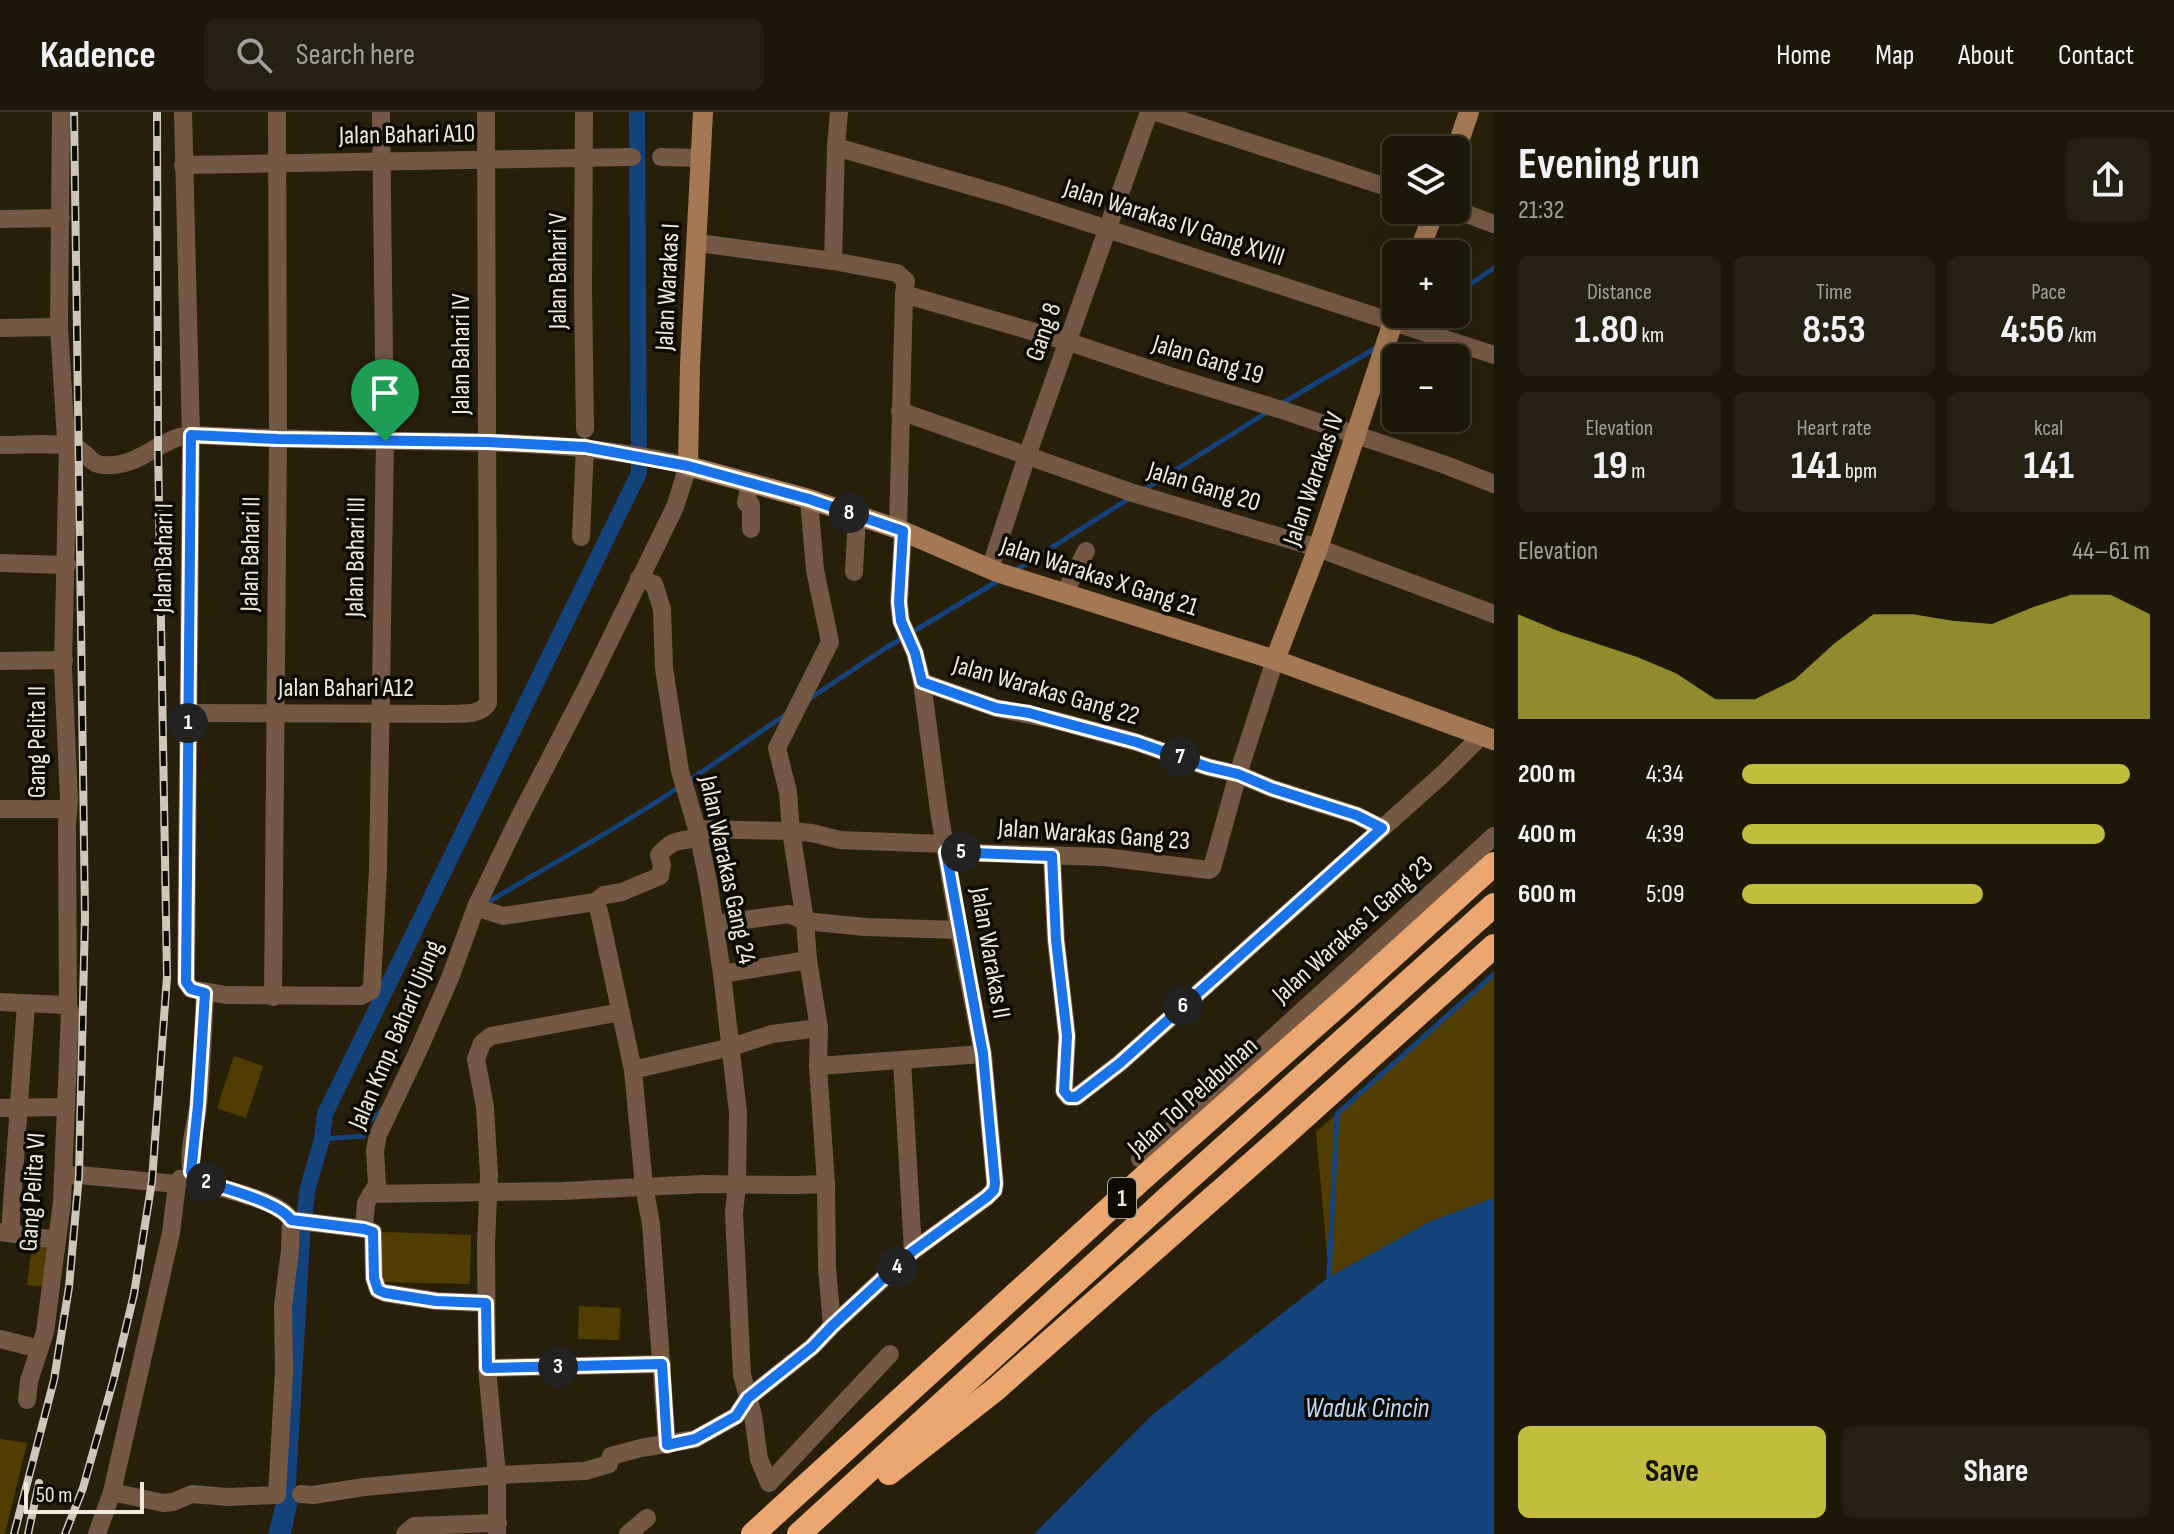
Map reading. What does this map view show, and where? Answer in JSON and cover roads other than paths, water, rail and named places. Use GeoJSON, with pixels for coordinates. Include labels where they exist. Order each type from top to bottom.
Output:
{"type":"FeatureCollection","features":[{"type":"Feature","properties":{"kind":"highway","name":"Jalan Tol Pelabuhan"},"geometry":{"type":"LineString","coordinates":[[753,1534],[1143,1178],[1494,864]]}},
{"type":"Feature","properties":{"kind":"highway","name":"1"},"geometry":{"type":"LineString","coordinates":[[799,1534],[1494,905]]}},
{"type":"Feature","properties":{"kind":"highway"},"geometry":{"type":"LineString","coordinates":[[811,1534],[996,1389],[1494,946]]}},
{"type":"Feature","properties":{"kind":"street","name":"Gang Pelita II"},"geometry":{"type":"LineString","coordinates":[[0,809],[67,809],[64,660],[68,446],[59,327],[61,112]]}},
{"type":"Feature","properties":{"kind":"street","name":"Jalan Bahari I"},"geometry":{"type":"LineString","coordinates":[[183,112],[191,435],[186,982],[191,989],[205,993]]}},
{"type":"Feature","properties":{"kind":"street","name":"Jalan Bahari II"},"geometry":{"type":"LineString","coordinates":[[273,997],[278,439],[277,112]]}},
{"type":"Feature","properties":{"kind":"street","name":"Jalan Bahari III"},"geometry":{"type":"LineString","coordinates":[[273,997],[361,996],[371,991],[372,986],[378,869],[385,441],[381,112]]}},
{"type":"Feature","properties":{"kind":"street","name":"Jalan Bahari IV"},"geometry":{"type":"LineString","coordinates":[[486,112],[489,692]]}},
{"type":"Feature","properties":{"kind":"street","name":"Jalan Bahari V"},"geometry":{"type":"LineString","coordinates":[[581,537],[590,442],[584,112]]}},
{"type":"Feature","properties":{"kind":"street","name":"Jalan Warakas I"},"geometry":{"type":"LineString","coordinates":[[679,464],[690,365],[703,112]]}},
{"type":"Feature","properties":{"kind":"street"},"geometry":{"type":"LineString","coordinates":[[833,261],[839,112]]}},
{"type":"Feature","properties":{"kind":"street","name":"Gang 8"},"geometry":{"type":"LineString","coordinates":[[997,572],[1027,456],[1149,112]]}},
{"type":"Feature","properties":{"kind":"street"},"geometry":{"type":"LineString","coordinates":[[1156,112],[1382,185]]}},
{"type":"Feature","properties":{"kind":"street"},"geometry":{"type":"LineString","coordinates":[[1461,136],[1469,112]]}},
{"type":"Feature","properties":{"kind":"street","name":"Jalan Warakas IV Gang XVIII"},"geometry":{"type":"LineString","coordinates":[[836,147],[1006,196],[1382,323]]}},
{"type":"Feature","properties":{"kind":"street","name":"Jalan Bahari A10"},"geometry":{"type":"LineString","coordinates":[[183,165],[632,157]]}},
{"type":"Feature","properties":{"kind":"street"},"geometry":{"type":"LineString","coordinates":[[661,157],[700,158]]}},
{"type":"Feature","properties":{"kind":"street"},"geometry":{"type":"LineString","coordinates":[[1470,215],[1494,224]]}},
{"type":"Feature","properties":{"kind":"street"},"geometry":{"type":"LineString","coordinates":[[0,219],[61,218]]}},
{"type":"Feature","properties":{"kind":"street"},"geometry":{"type":"LineString","coordinates":[[698,243],[897,273],[906,281],[904,294]]}},
{"type":"Feature","properties":{"kind":"street","name":"Jalan Gang 19"},"geometry":{"type":"LineString","coordinates":[[904,294],[1069,342],[1273,407],[1494,484]]}},
{"type":"Feature","properties":{"kind":"street","name":"Jalan Warakas II"},"geometry":{"type":"LineString","coordinates":[[904,294],[899,602],[901,621],[915,653],[922,682],[939,811],[983,1054],[995,1183],[994,1190],[987,1197],[913,1251]]}},
{"type":"Feature","properties":{"kind":"street"},"geometry":{"type":"LineString","coordinates":[[0,328],[59,327]]}},
{"type":"Feature","properties":{"kind":"street","name":"Jalan Warakas IV"},"geometry":{"type":"LineString","coordinates":[[1275,660],[1318,548],[1395,328]]}},
{"type":"Feature","properties":{"kind":"street","name":"Jalan Warakas IV Gang XVIII"},"geometry":{"type":"LineString","coordinates":[[1399,328],[1494,355]]}},
{"type":"Feature","properties":{"kind":"street","name":"Jalan Gang 20"},"geometry":{"type":"LineString","coordinates":[[900,411],[1133,493],[1318,548],[1494,614]]}},
{"type":"Feature","properties":{"kind":"street"},"geometry":{"type":"LineString","coordinates":[[0,445],[68,446],[77,448],[93,462],[110,466],[141,457],[169,440],[191,435],[385,441],[590,442],[679,464]]}},
{"type":"Feature","properties":{"kind":"street","name":"Jalan Warakas X Gang 21"},"geometry":{"type":"LineString","coordinates":[[679,464],[809,499],[900,530],[997,572],[1275,660],[1490,736]]}},
{"type":"Feature","properties":{"kind":"street","name":"Jalan Kmp. Bahari Ujung"},"geometry":{"type":"LineString","coordinates":[[364,1229],[366,1203],[377,1185],[375,1150],[378,1135],[419,1049],[517,822],[675,507],[679,464]]}},
{"type":"Feature","properties":{"kind":"street"},"geometry":{"type":"LineString","coordinates":[[750,483],[746,503],[751,505],[751,529]]}},
{"type":"Feature","properties":{"kind":"street"},"geometry":{"type":"LineString","coordinates":[[809,499],[815,570],[830,642],[777,748],[788,792],[819,1028],[818,1066],[832,1326]]}},
{"type":"Feature","properties":{"kind":"street"},"geometry":{"type":"LineString","coordinates":[[854,572],[857,516]]}},
{"type":"Feature","properties":{"kind":"street"},"geometry":{"type":"LineString","coordinates":[[1065,592],[1086,551]]}},
{"type":"Feature","properties":{"kind":"street"},"geometry":{"type":"LineString","coordinates":[[0,563],[67,565]]}},
{"type":"Feature","properties":{"kind":"street","name":"Jalan Warakas Gang 24"},"geometry":{"type":"LineString","coordinates":[[639,578],[654,584],[662,609],[664,668],[680,771],[698,834],[715,924],[738,1112],[734,1213],[742,1375],[759,1459],[769,1483],[890,1354]]}},
{"type":"Feature","properties":{"kind":"street"},"geometry":{"type":"LineString","coordinates":[[0,661],[64,660]]}},
{"type":"Feature","properties":{"kind":"street","name":"Jalan Warakas Gang 23"},"geometry":{"type":"LineString","coordinates":[[698,834],[791,831],[840,840],[1104,857],[1209,870],[1275,660]]}},
{"type":"Feature","properties":{"kind":"street","name":"Jalan Warakas Gang 22"},"geometry":{"type":"LineString","coordinates":[[922,682],[996,708],[1042,716],[1238,774],[1356,815],[1382,828]]}},
{"type":"Feature","properties":{"kind":"street","name":"Jalan Bahari A12"},"geometry":{"type":"LineString","coordinates":[[188,713],[473,713],[486,708],[489,692]]}},
{"type":"Feature","properties":{"kind":"street"},"geometry":{"type":"LineString","coordinates":[[1052,856],[1056,940],[1067,1036],[1064,1091],[1069,1097],[1076,1097],[1120,1063],[1444,773],[1490,736]]}},
{"type":"Feature","properties":{"kind":"street","name":"Gang Pelita VI"},"geometry":{"type":"LineString","coordinates":[[27,1400],[29,1381],[45,1332],[63,1176],[70,1011],[65,1006],[67,809]]}},
{"type":"Feature","properties":{"kind":"street"},"geometry":{"type":"LineString","coordinates":[[480,908],[503,916],[595,902],[604,895],[630,889],[661,876],[659,855],[673,842],[698,834]]}},
{"type":"Feature","properties":{"kind":"street","name":"Jalan Warakas 1 Gang 23"},"geometry":{"type":"LineString","coordinates":[[1140,1159],[1494,836]]}},
{"type":"Feature","properties":{"kind":"street"},"geometry":{"type":"LineString","coordinates":[[595,902],[633,1070],[644,1186],[651,1224],[667,1445]]}},
{"type":"Feature","properties":{"kind":"street"},"geometry":{"type":"LineString","coordinates":[[715,924],[789,914],[805,921],[865,927],[959,930]]}},
{"type":"Feature","properties":{"kind":"street"},"geometry":{"type":"LineString","coordinates":[[722,974],[808,960]]}},
{"type":"Feature","properties":{"kind":"street"},"geometry":{"type":"LineString","coordinates":[[97,1534],[112,1492],[171,1233],[185,1180],[191,1172],[205,993],[273,997]]}},
{"type":"Feature","properties":{"kind":"street"},"geometry":{"type":"LineString","coordinates":[[0,1002],[65,1006]]}},
{"type":"Feature","properties":{"kind":"street"},"geometry":{"type":"LineString","coordinates":[[26,1004],[20,1108],[5,1233],[57,1240]]}},
{"type":"Feature","properties":{"kind":"street"},"geometry":{"type":"LineString","coordinates":[[405,1534],[414,1526],[498,1529],[497,1475],[487,1368],[489,1175],[485,1107],[476,1059],[482,1043],[491,1036],[621,1012]]}},
{"type":"Feature","properties":{"kind":"street"},"geometry":{"type":"LineString","coordinates":[[633,1070],[772,1034],[819,1028]]}},
{"type":"Feature","properties":{"kind":"street"},"geometry":{"type":"LineString","coordinates":[[818,1066],[983,1054]]}},
{"type":"Feature","properties":{"kind":"street"},"geometry":{"type":"LineString","coordinates":[[301,1494],[497,1475],[585,1471],[609,1464],[611,1456],[695,1439],[736,1416],[748,1398],[812,1347],[913,1251],[902,1060]]}},
{"type":"Feature","properties":{"kind":"street"},"geometry":{"type":"LineString","coordinates":[[0,1108],[64,1107]]}},
{"type":"Feature","properties":{"kind":"street"},"geometry":{"type":"LineString","coordinates":[[63,1176],[185,1180],[270,1204],[294,1220],[364,1229],[373,1232],[374,1278],[378,1290],[436,1301],[486,1303]]}},
{"type":"Feature","properties":{"kind":"street"},"geometry":{"type":"LineString","coordinates":[[371,1194],[826,1184]]}},
{"type":"Feature","properties":{"kind":"street"},"geometry":{"type":"LineString","coordinates":[[112,1492],[163,1503],[192,1494],[228,1497],[277,1495],[284,1371],[283,1306],[294,1220]]}},
{"type":"Feature","properties":{"kind":"street"},"geometry":{"type":"LineString","coordinates":[[0,1339],[40,1347]]}},
{"type":"Feature","properties":{"kind":"street"},"geometry":{"type":"LineString","coordinates":[[487,1368],[662,1364]]}},
{"type":"Feature","properties":{"kind":"street"},"geometry":{"type":"LineString","coordinates":[[628,1534],[647,1518]]}},
{"type":"Feature","properties":{"kind":"water","name":"Waduk Cincin"},"geometry":{"type":"Polygon","coordinates":[[[1494,1198],[1494,1534],[1034,1534],[1152,1415],[1329,1277],[1431,1221],[1494,1198]]]}},
{"type":"Feature","properties":{"kind":"water"},"geometry":{"type":"Polygon","coordinates":[[[299,1495],[291,1534],[268,1534],[280,1496],[299,1495]]]}},
{"type":"Feature","properties":{"kind":"waterway"},"geometry":{"type":"LineString","coordinates":[[277,1534],[288,1484],[307,1191],[322,1139],[325,1114],[639,473],[637,112]]}},
{"type":"Feature","properties":{"kind":"waterway"},"geometry":{"type":"LineString","coordinates":[[1470,284],[1494,268]]}},
{"type":"Feature","properties":{"kind":"waterway"},"geometry":{"type":"LineString","coordinates":[[1281,404],[1379,346]]}},
{"type":"Feature","properties":{"kind":"waterway"},"geometry":{"type":"LineString","coordinates":[[1142,491],[1269,411]]}},
{"type":"Feature","properties":{"kind":"waterway"},"geometry":{"type":"LineString","coordinates":[[1013,572],[1130,498]]}},
{"type":"Feature","properties":{"kind":"waterway"},"geometry":{"type":"LineString","coordinates":[[809,699],[884,649],[1001,579]]}},
{"type":"Feature","properties":{"kind":"waterway"},"geometry":{"type":"LineString","coordinates":[[687,782],[788,713]]}},
{"type":"Feature","properties":{"kind":"waterway"},"geometry":{"type":"LineString","coordinates":[[485,904],[679,787]]}},
{"type":"Feature","properties":{"kind":"waterway"},"geometry":{"type":"LineString","coordinates":[[1329,1277],[1337,1114],[1494,974]]}},
{"type":"Feature","properties":{"kind":"waterway"},"geometry":{"type":"LineString","coordinates":[[322,1139],[364,1136],[367,1124],[383,1109]]}},
{"type":"Feature","properties":{"kind":"railway"},"geometry":{"type":"LineString","coordinates":[[14,1534],[54,1380],[69,1287],[79,1175],[85,917],[74,112]]}},
{"type":"Feature","properties":{"kind":"railway"},"geometry":{"type":"LineString","coordinates":[[65,1534],[83,1488],[134,1294],[152,1181],[167,977],[158,447],[157,112]]}},
{"type":"Feature","properties":{"kind":"railway"},"geometry":{"type":"LineString","coordinates":[[28,1534],[39,1483]]}}]}
